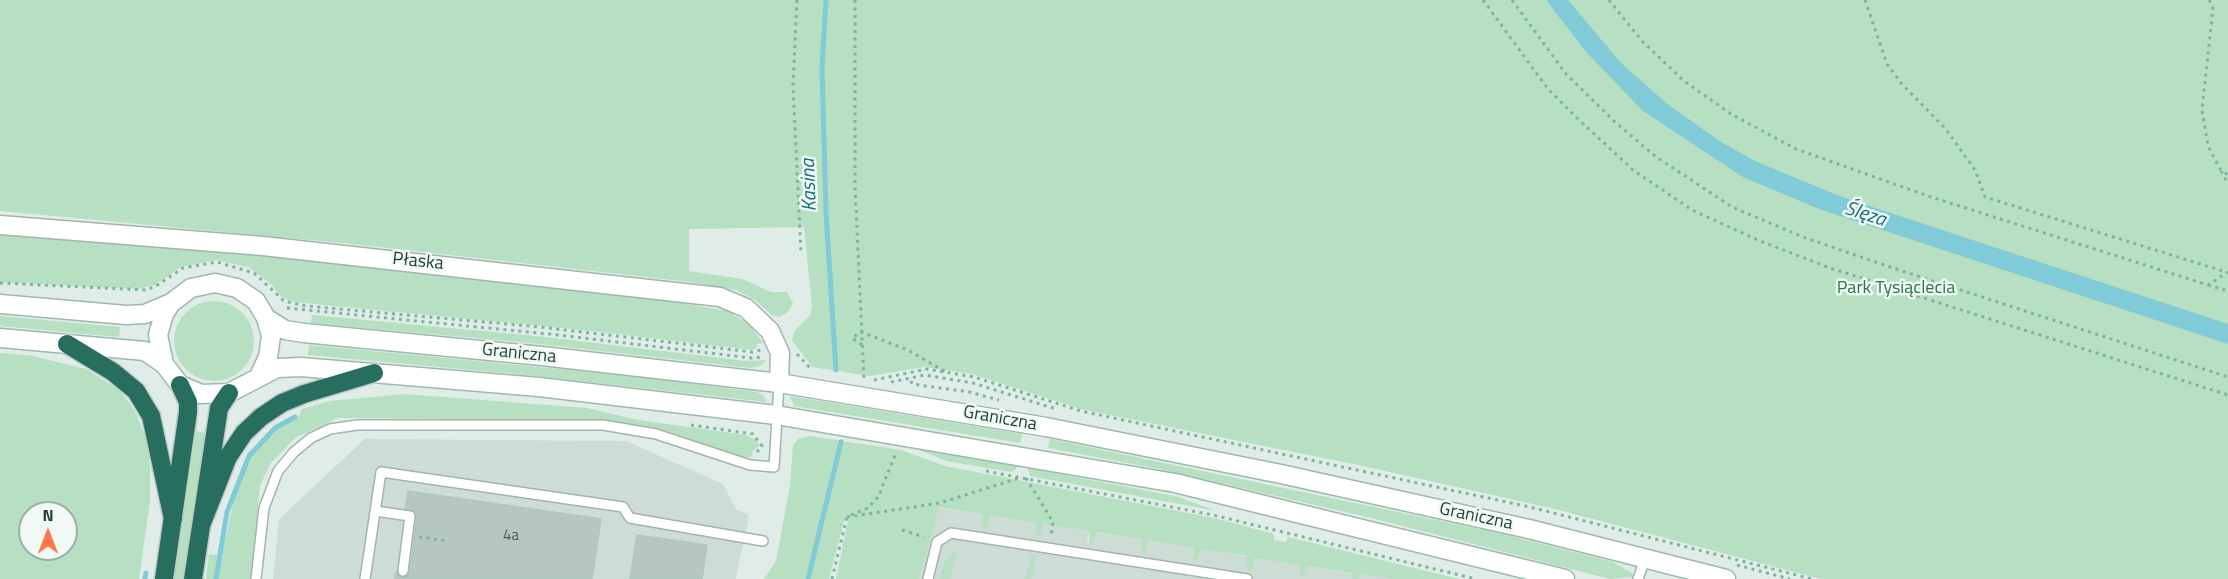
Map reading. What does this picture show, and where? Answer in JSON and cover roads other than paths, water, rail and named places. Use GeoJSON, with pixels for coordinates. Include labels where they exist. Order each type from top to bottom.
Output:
{"type":"FeatureCollection","features":[{"type":"Feature","properties":{"kind":"highway"},"geometry":{"type":"LineString","coordinates":[[67,344],[113,372],[136,391],[151,416],[173,519]]}},
{"type":"Feature","properties":{"kind":"highway"},"geometry":{"type":"LineString","coordinates":[[202,523],[228,457],[244,433],[261,417],[282,403],[304,394],[374,373]]}},
{"type":"Feature","properties":{"kind":"highway"},"geometry":{"type":"LineString","coordinates":[[164,579],[189,407],[180,385]]}},
{"type":"Feature","properties":{"kind":"highway"},"geometry":{"type":"LineString","coordinates":[[193,579],[219,408],[229,393]]}},
{"type":"Feature","properties":{"kind":"main road","name":"Płaska"},"geometry":{"type":"LineString","coordinates":[[0,225],[263,246],[720,297],[746,308],[770,331],[780,353],[779,383]]}},
{"type":"Feature","properties":{"kind":"main road"},"geometry":{"type":"LineString","coordinates":[[0,303],[126,315],[145,314],[171,303],[191,288],[215,283],[237,288],[273,312],[268,357],[260,374],[229,393],[201,394],[180,385],[164,364],[144,351],[0,338]]}},
{"type":"Feature","properties":{"kind":"main road"},"geometry":{"type":"LineString","coordinates":[[164,364],[158,335],[164,314],[171,303]]}},
{"type":"Feature","properties":{"kind":"main road","name":"Graniczna"},"geometry":{"type":"LineString","coordinates":[[273,312],[285,330],[304,333],[542,356],[779,383],[1035,425],[1281,474],[1529,529],[1645,559],[1669,569],[1726,579]]}},
{"type":"Feature","properties":{"kind":"main road","name":"Graniczna"},"geometry":{"type":"LineString","coordinates":[[260,374],[277,368],[301,367],[540,387],[776,415],[1175,483],[1565,579]]}},
{"type":"Feature","properties":{"kind":"lane"},"geometry":{"type":"LineString","coordinates":[[256,579],[264,508],[278,471],[303,445],[330,429],[373,424],[603,425],[656,434],[750,465],[774,467],[779,383]]}},
{"type":"Feature","properties":{"kind":"lane"},"geometry":{"type":"LineString","coordinates":[[365,579],[381,472],[623,507],[630,518],[763,541]]}},
{"type":"Feature","properties":{"kind":"lane"},"geometry":{"type":"LineString","coordinates":[[375,511],[410,516],[403,571]]}},
{"type":"Feature","properties":{"kind":"lane"},"geometry":{"type":"LineString","coordinates":[[928,579],[938,542],[951,533],[1247,579]]}},
{"type":"Feature","properties":{"kind":"lane"},"geometry":{"type":"LineString","coordinates":[[1638,579],[1645,559]]}},
{"type":"Feature","properties":{"kind":"water","name":"Ślęza"},"geometry":{"type":"Polygon","coordinates":[[[1546,0],[1568,0],[1620,62],[1666,103],[1721,142],[1757,162],[1842,197],[2228,324],[2228,344],[1819,209],[1743,177],[1643,111],[1587,53],[1546,0]]]}},
{"type":"Feature","properties":{"kind":"waterway","name":"Kasina"},"geometry":{"type":"LineString","coordinates":[[826,0],[822,67],[826,213],[836,370]]}},
{"type":"Feature","properties":{"kind":"waterway"},"geometry":{"type":"LineString","coordinates":[[216,579],[227,512],[249,456],[275,428],[295,417]]}},
{"type":"Feature","properties":{"kind":"waterway","name":"Kasina"},"geometry":{"type":"LineString","coordinates":[[808,579],[841,442]]}},
{"type":"Feature","properties":{"kind":"waterway"},"geometry":{"type":"LineString","coordinates":[[145,579],[146,573]]}},
{"type":"Feature","properties":{"kind":"park label","name":"Park Tysiąclecia"},"geometry":{"type":"Point","coordinates":[1896,289]}}]}
